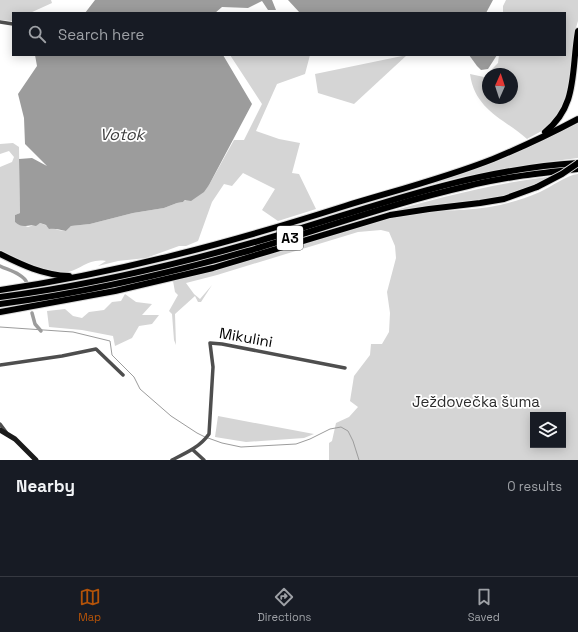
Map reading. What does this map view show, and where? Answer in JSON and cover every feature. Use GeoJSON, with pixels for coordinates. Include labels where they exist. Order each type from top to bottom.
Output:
{"type":"FeatureCollection","features":[{"type":"Feature","properties":{"kind":"highway"},"geometry":{"type":"LineString","coordinates":[[518,148],[522,143],[555,126],[564,116],[572,103],[576,88],[578,31]]}},
{"type":"Feature","properties":{"kind":"highway"},"geometry":{"type":"LineString","coordinates":[[0,290],[92,274],[206,248],[280,227],[459,170],[518,148],[578,119]]}},
{"type":"Feature","properties":{"kind":"highway"},"geometry":{"type":"LineString","coordinates":[[0,313],[9,310],[115,291],[212,268],[390,215],[480,203],[517,195],[537,187],[562,174],[578,163]]}},
{"type":"Feature","properties":{"kind":"highway","name":"A3"},"geometry":{"type":"LineString","coordinates":[[0,297],[115,277],[208,255],[389,200],[469,179],[545,166],[578,163]]}},
{"type":"Feature","properties":{"kind":"highway","name":"A3"},"geometry":{"type":"LineString","coordinates":[[0,304],[83,291],[210,261],[430,195],[532,174],[578,169]]}},
{"type":"Feature","properties":{"kind":"highway"},"geometry":{"type":"LineString","coordinates":[[0,254],[26,267],[55,275],[68,276],[92,274]]}},
{"type":"Feature","properties":{"kind":"main road"},"geometry":{"type":"LineString","coordinates":[[0,430],[22,446],[36,460]]}},
{"type":"Feature","properties":{"kind":"street"},"geometry":{"type":"LineString","coordinates":[[0,22],[12,24]]}},
{"type":"Feature","properties":{"kind":"street","name":"Mikulini"},"geometry":{"type":"LineString","coordinates":[[193,450],[208,434],[213,367],[210,343],[222,344],[345,368]]}},
{"type":"Feature","properties":{"kind":"street"},"geometry":{"type":"LineString","coordinates":[[0,364],[62,356],[96,349],[123,376]]}},
{"type":"Feature","properties":{"kind":"street"},"geometry":{"type":"LineString","coordinates":[[0,424],[6,433]]}},
{"type":"Feature","properties":{"kind":"street"},"geometry":{"type":"LineString","coordinates":[[172,460],[193,450],[204,460]]}},
{"type":"Feature","properties":{"kind":"green space"},"geometry":{"type":"Polygon","coordinates":[[[0,0],[51,0],[52,3],[32,12],[12,12],[12,21],[0,20],[0,0]]]}},
{"type":"Feature","properties":{"kind":"green space"},"geometry":{"type":"Polygon","coordinates":[[[506,0],[578,0],[578,21],[575,31],[573,92],[549,127],[527,139],[491,112],[483,104],[518,104],[518,68],[493,68],[498,63],[499,56],[566,56],[566,12],[503,12],[503,6],[506,0]]]}},
{"type":"Feature","properties":{"kind":"green space"},"geometry":{"type":"Polygon","coordinates":[[[231,56],[310,56],[305,74],[277,84],[256,131],[279,139],[300,143],[292,173],[299,174],[316,209],[278,221],[262,210],[275,189],[243,173],[232,186],[224,184],[212,202],[198,241],[186,246],[179,246],[146,258],[118,261],[98,266],[106,261],[94,261],[68,272],[42,269],[0,250],[0,167],[12,162],[14,157],[9,151],[0,154],[0,144],[13,143],[19,147],[20,213],[15,215],[15,222],[28,227],[40,223],[58,230],[66,231],[71,226],[90,224],[133,213],[164,208],[194,198],[209,185],[234,140],[244,140],[262,104],[231,56]]]}},
{"type":"Feature","properties":{"kind":"green space"},"geometry":{"type":"Polygon","coordinates":[[[406,56],[354,104],[318,93],[315,74],[406,56]]]}},
{"type":"Feature","properties":{"kind":"green space"},"geometry":{"type":"Polygon","coordinates":[[[470,74],[482,77],[482,102],[473,86],[470,74]]]}},
{"type":"Feature","properties":{"kind":"green space"},"geometry":{"type":"Polygon","coordinates":[[[578,123],[578,158],[495,170],[413,189],[495,161],[531,146],[578,123]]]}},
{"type":"Feature","properties":{"kind":"green space","name":"Ježdovečka šuma"},"geometry":{"type":"Polygon","coordinates":[[[578,174],[578,460],[329,460],[329,443],[332,441],[336,423],[349,417],[358,407],[350,401],[354,376],[370,355],[371,344],[382,344],[389,332],[390,313],[387,292],[396,258],[395,246],[389,232],[381,230],[358,232],[186,283],[194,294],[200,299],[212,285],[201,302],[198,302],[195,296],[175,314],[176,345],[174,340],[172,314],[169,311],[178,295],[175,292],[173,281],[230,266],[403,215],[476,209],[510,203],[544,190],[564,179],[578,174]]]}},
{"type":"Feature","properties":{"kind":"green space"},"geometry":{"type":"Polygon","coordinates":[[[555,176],[508,194],[481,200],[413,208],[227,262],[157,280],[121,287],[239,258],[435,199],[514,182],[555,176]]]}},
{"type":"Feature","properties":{"kind":"green space"},"geometry":{"type":"Polygon","coordinates":[[[125,294],[136,302],[152,304],[142,315],[159,315],[152,324],[139,326],[132,338],[115,346],[113,336],[82,330],[49,327],[47,311],[65,309],[73,316],[82,318],[89,312],[104,310],[112,302],[121,301],[125,294]]]}},
{"type":"Feature","properties":{"kind":"green space"},"geometry":{"type":"Polygon","coordinates":[[[218,416],[314,434],[304,438],[246,442],[215,437],[218,416]]]}},
{"type":"Feature","properties":{"kind":"water"},"geometry":{"type":"Polygon","coordinates":[[[95,0],[272,0],[276,10],[268,10],[262,1],[248,8],[222,7],[216,12],[86,12],[95,0]]]}},
{"type":"Feature","properties":{"kind":"water"},"geometry":{"type":"Polygon","coordinates":[[[288,0],[493,0],[487,12],[299,12],[288,0]]]}},
{"type":"Feature","properties":{"kind":"water","name":"Votok"},"geometry":{"type":"Polygon","coordinates":[[[35,56],[224,56],[252,104],[209,185],[204,192],[191,201],[185,200],[164,208],[133,213],[90,224],[71,226],[66,231],[49,229],[46,225],[40,223],[36,226],[21,226],[15,222],[15,215],[20,213],[19,159],[32,158],[47,166],[25,144],[24,118],[18,94],[37,66],[35,56]]]}},
{"type":"Feature","properties":{"kind":"water"},"geometry":{"type":"Polygon","coordinates":[[[470,56],[496,56],[489,68],[482,68],[481,70],[470,56]]]}},
{"type":"Feature","properties":{"kind":"waterway"},"geometry":{"type":"LineString","coordinates":[[0,266],[23,277],[27,283]]}},
{"type":"Feature","properties":{"kind":"waterway"},"geometry":{"type":"LineString","coordinates":[[32,313],[35,324],[41,331]]}},
{"type":"Feature","properties":{"kind":"waterway"},"geometry":{"type":"LineString","coordinates":[[0,327],[73,332],[110,341],[112,355],[134,377],[140,389],[171,416],[205,437]]}},
{"type":"Feature","properties":{"kind":"waterway"},"geometry":{"type":"LineString","coordinates":[[208,438],[241,447],[296,444],[330,429],[341,427],[348,431],[359,460]]}}]}
